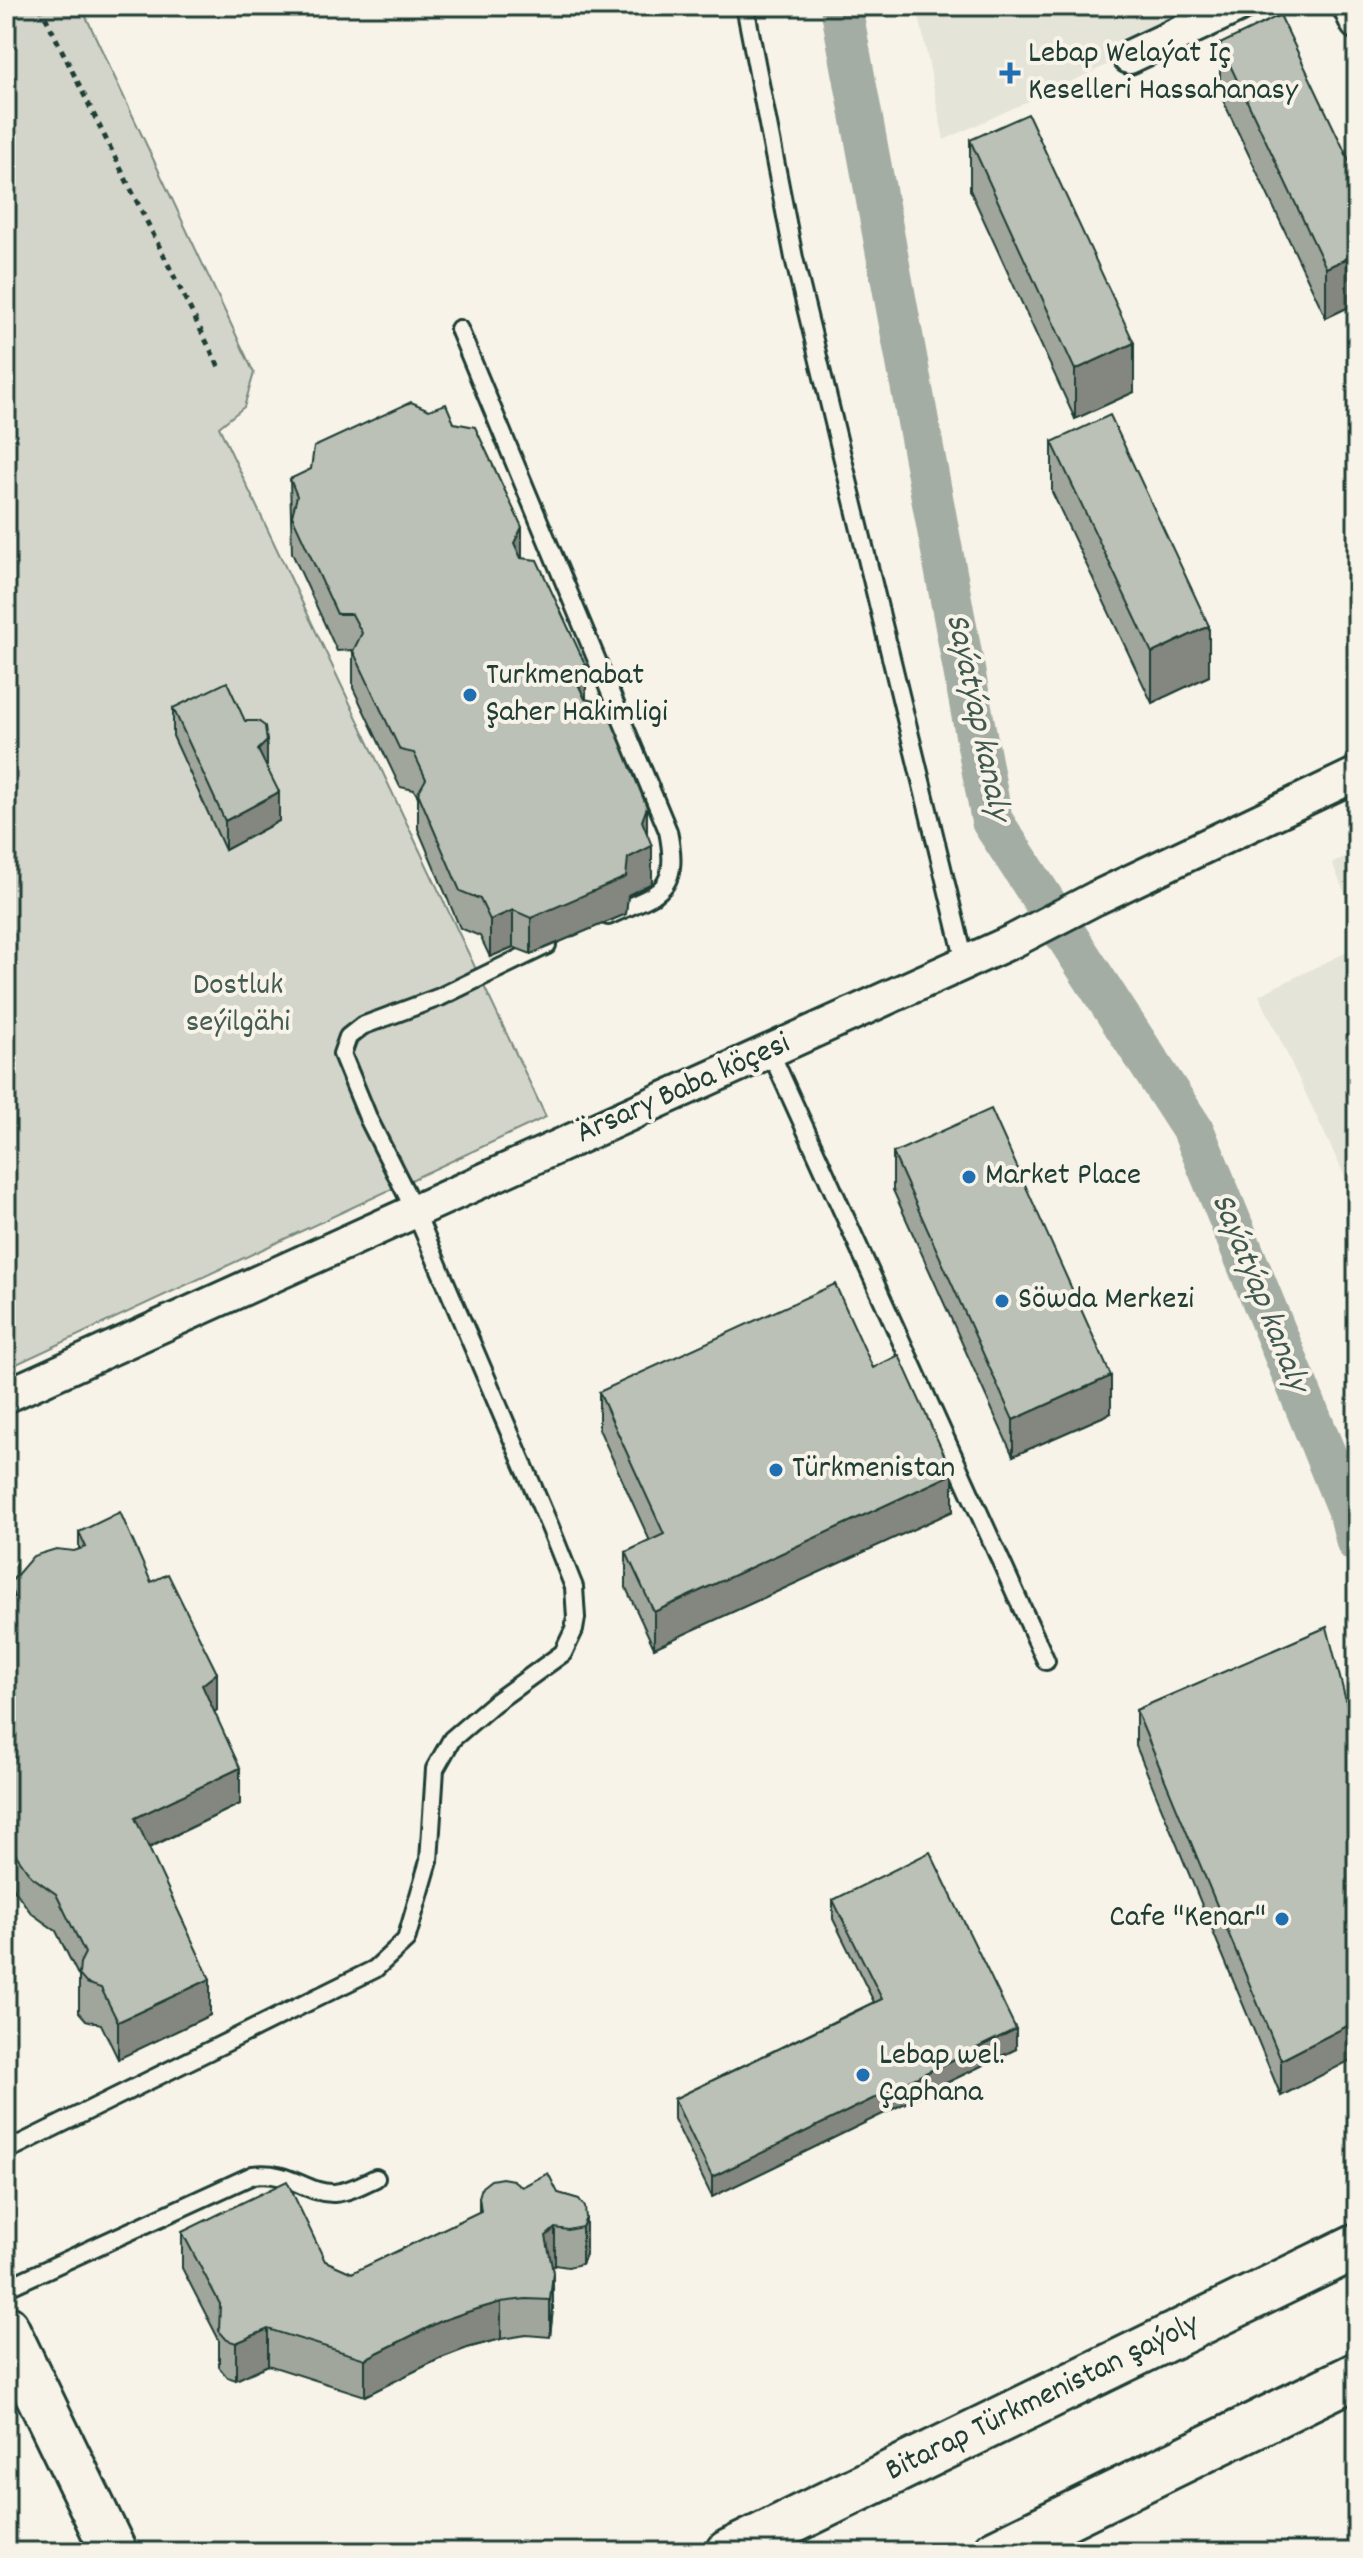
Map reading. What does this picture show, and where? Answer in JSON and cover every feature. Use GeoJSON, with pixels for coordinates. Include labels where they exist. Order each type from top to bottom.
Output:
{"type":"FeatureCollection","features":[{"type":"Feature","properties":{"kind":"main road","name":"Bitarap Türkmenistan şaýoly"},"geometry":{"type":"LineString","coordinates":[[729,2552],[1357,2246]]}},
{"type":"Feature","properties":{"kind":"main road"},"geometry":{"type":"LineString","coordinates":[[6,2328],[114,2552]]}},
{"type":"Feature","properties":{"kind":"main road"},"geometry":{"type":"LineString","coordinates":[[995,2552],[1357,2375]]}},
{"type":"Feature","properties":{"kind":"street"},"geometry":{"type":"LineString","coordinates":[[1129,57],[1238,6]]}},
{"type":"Feature","properties":{"kind":"street"},"geometry":{"type":"LineString","coordinates":[[1349,6],[1357,23]]}},
{"type":"Feature","properties":{"kind":"street","name":"Ärsary Baba köçesi"},"geometry":{"type":"LineString","coordinates":[[6,1396],[1013,941],[1096,898],[1357,774]]}},
{"type":"Feature","properties":{"kind":"lane"},"geometry":{"type":"LineString","coordinates":[[745,6],[794,258],[965,962]]}},
{"type":"Feature","properties":{"kind":"lane"},"geometry":{"type":"LineString","coordinates":[[459,329],[668,831],[674,859],[669,879],[660,891],[596,922]]}},
{"type":"Feature","properties":{"kind":"lane"},"geometry":{"type":"LineString","coordinates":[[6,2151],[375,1969],[406,1940],[429,1861],[435,1769],[452,1739],[494,1703],[563,1653],[574,1630],[574,1587],[415,1211],[351,1081],[342,1054],[348,1037],[362,1026],[440,997],[567,936]]}},
{"type":"Feature","properties":{"kind":"lane"},"geometry":{"type":"LineString","coordinates":[[770,1051],[1046,1661]]}},
{"type":"Feature","properties":{"kind":"lane"},"geometry":{"type":"LineString","coordinates":[[6,2288],[253,2175],[268,2173],[289,2177],[330,2193],[345,2192],[376,2178]]}},
{"type":"Feature","properties":{"kind":"path"},"geometry":{"type":"LineString","coordinates":[[40,6],[219,367]]}},
{"type":"Feature","properties":{"kind":"shaded area","name":"Lebap Welaýat Iç Keselleri Hassahanasy"},"geometry":{"type":"Polygon","coordinates":[[[917,6],[1235,6],[944,140],[917,6]]]}},
{"type":"Feature","properties":{"kind":"shaded area"},"geometry":{"type":"Polygon","coordinates":[[[1357,851],[1357,922],[1332,863],[1357,851]]]}},
{"type":"Feature","properties":{"kind":"shaded area"},"geometry":{"type":"Polygon","coordinates":[[[1357,947],[1357,1202],[1259,995],[1357,947]]]}},
{"type":"Feature","properties":{"kind":"green space","name":"Dostluk seýilgähi"},"geometry":{"type":"Polygon","coordinates":[[[6,6],[81,6],[254,373],[244,407],[219,427],[546,1117],[6,1369],[6,6]]]}},
{"type":"Feature","properties":{"kind":"building"},"geometry":{"type":"Polygon","coordinates":[[[1280,15],[1357,177],[1357,254],[1326,268],[1220,44],[1280,15]]]}},
{"type":"Feature","properties":{"kind":"building"},"geometry":{"type":"Polygon","coordinates":[[[1028,114],[1134,343],[1075,370],[970,140],[1028,114]]]}},
{"type":"Feature","properties":{"kind":"building","name":"Turkmenabat Şaher Hakimligi"},"geometry":{"type":"Polygon","coordinates":[[[411,402],[429,410],[446,404],[454,423],[475,427],[522,527],[514,543],[521,558],[537,560],[586,666],[578,684],[585,699],[604,703],[647,807],[642,821],[652,846],[628,858],[626,877],[531,918],[513,910],[490,920],[480,899],[460,891],[418,793],[426,779],[414,753],[400,750],[353,651],[362,633],[352,614],[337,614],[292,516],[297,496],[290,479],[311,469],[314,447],[411,402]]]}},
{"type":"Feature","properties":{"kind":"building"},"geometry":{"type":"Polygon","coordinates":[[[1110,415],[1209,626],[1152,653],[1052,442],[1110,415]]]}},
{"type":"Feature","properties":{"kind":"building"},"geometry":{"type":"Polygon","coordinates":[[[227,682],[245,721],[258,721],[265,726],[267,741],[258,750],[279,792],[225,821],[173,708],[227,682]]]}},
{"type":"Feature","properties":{"kind":"building","name":"Söwda Merkezi"},"geometry":{"type":"Polygon","coordinates":[[[991,1109],[1111,1376],[1013,1420],[893,1153],[991,1109]]]}},
{"type":"Feature","properties":{"kind":"building","name":"Türkmenistan"},"geometry":{"type":"Polygon","coordinates":[[[835,1284],[873,1368],[899,1355],[953,1474],[654,1612],[626,1552],[664,1534],[599,1392],[835,1284]]]}},
{"type":"Feature","properties":{"kind":"building"},"geometry":{"type":"Polygon","coordinates":[[[120,1512],[151,1582],[168,1574],[217,1673],[202,1685],[240,1768],[135,1818],[210,1979],[118,2022],[101,1988],[86,1983],[79,1975],[85,1953],[56,1894],[31,1876],[14,1852],[6,1832],[6,1601],[14,1597],[9,1584],[33,1556],[56,1549],[74,1551],[86,1547],[79,1532],[120,1512]]]}},
{"type":"Feature","properties":{"kind":"building","name":"Cafe \"Kenar\""},"geometry":{"type":"Polygon","coordinates":[[[1327,1627],[1357,1744],[1357,2021],[1281,2060],[1136,1710],[1327,1627]]]}},
{"type":"Feature","properties":{"kind":"building","name":"Lebap wel. Çaphana"},"geometry":{"type":"Polygon","coordinates":[[[930,1852],[1016,2029],[712,2177],[674,2099],[882,1999],[833,1900],[930,1852]]]}},
{"type":"Feature","properties":{"kind":"building"},"geometry":{"type":"Polygon","coordinates":[[[548,2173],[558,2193],[579,2199],[585,2207],[586,2218],[582,2227],[568,2230],[555,2228],[546,2236],[553,2272],[550,2300],[501,2302],[467,2312],[441,2321],[365,2359],[268,2329],[236,2343],[227,2340],[219,2331],[220,2304],[182,2232],[287,2181],[325,2261],[352,2273],[481,2211],[479,2197],[482,2187],[491,2180],[513,2180],[522,2187],[548,2173]]]}},
{"type":"Feature","properties":{"kind":"waterway","name":"Saýatýap kanaly"},"geometry":{"type":"LineString","coordinates":[[841,6],[992,821],[1194,1132],[1351,1518],[1357,1542]]}},
{"type":"Feature","properties":{"kind":"place","name":"Lebap Welaýat Iç Keselleri Hassahanasy"},"geometry":{"type":"Point","coordinates":[1010,73]}},
{"type":"Feature","properties":{"kind":"place","name":"Turkmenabat Şaher Hakimligi"},"geometry":{"type":"Point","coordinates":[470,695]}},
{"type":"Feature","properties":{"kind":"place","name":"Market Place"},"geometry":{"type":"Point","coordinates":[969,1177]}},
{"type":"Feature","properties":{"kind":"place","name":"Söwda Merkezi"},"geometry":{"type":"Point","coordinates":[1002,1301]}},
{"type":"Feature","properties":{"kind":"place","name":"Türkmenistan"},"geometry":{"type":"Point","coordinates":[776,1470]}},
{"type":"Feature","properties":{"kind":"place","name":"Cafe \"Kenar\""},"geometry":{"type":"Point","coordinates":[1282,1919]}},
{"type":"Feature","properties":{"kind":"place","name":"Lebap wel. Çaphana"},"geometry":{"type":"Point","coordinates":[863,2075]}}]}
